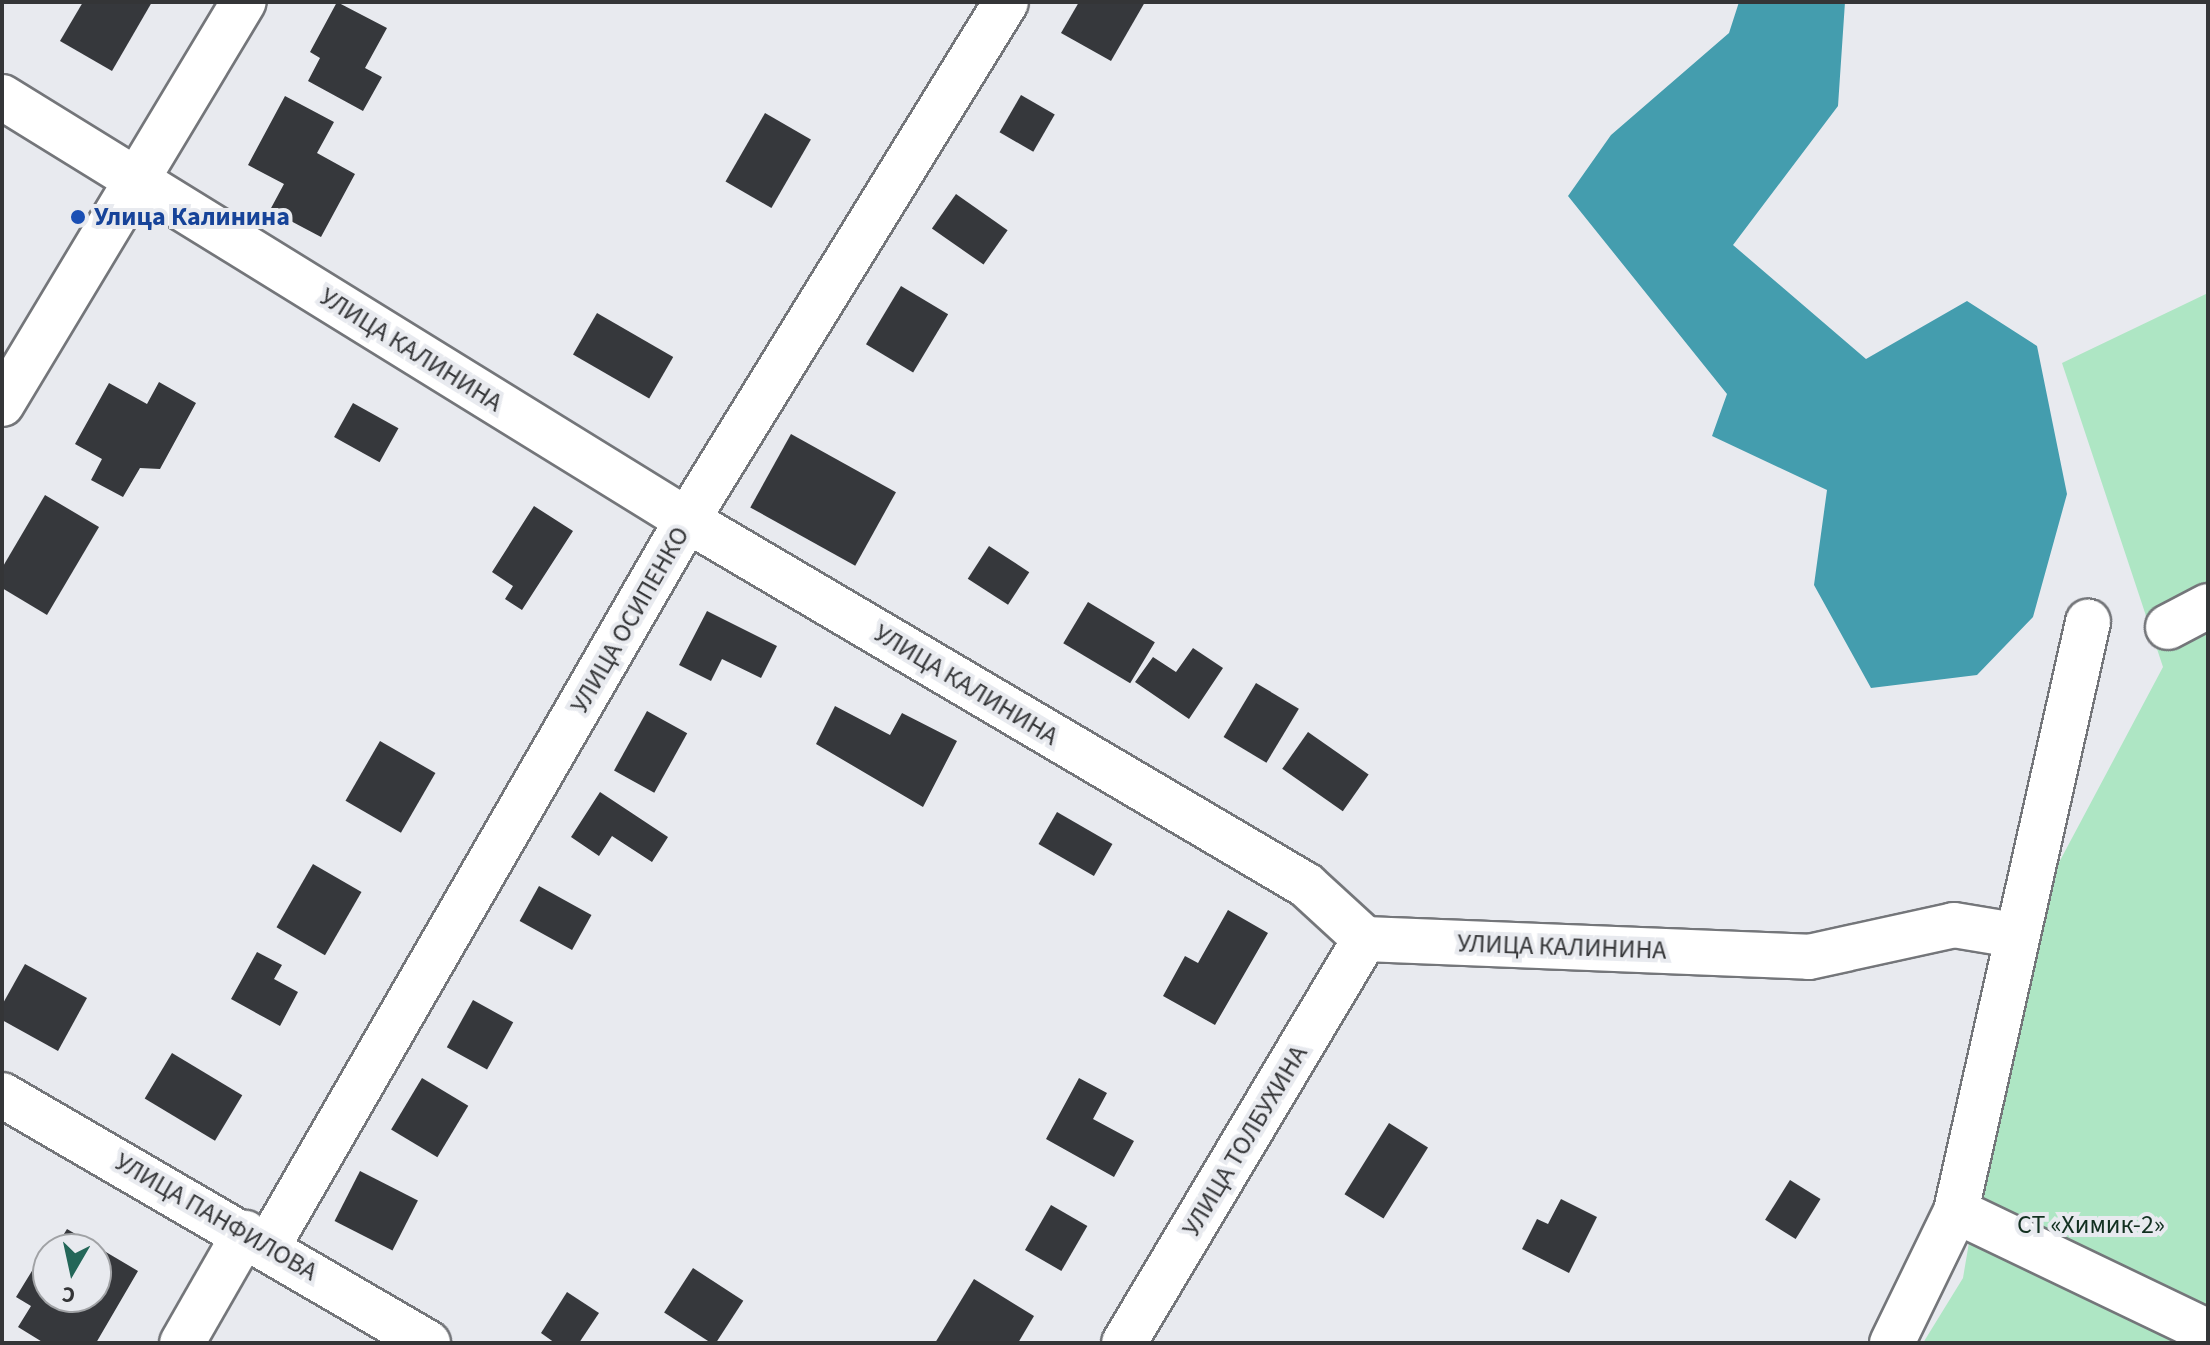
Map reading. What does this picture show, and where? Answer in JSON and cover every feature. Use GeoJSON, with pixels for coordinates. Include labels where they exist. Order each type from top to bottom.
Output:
{"type":"FeatureCollection","features":[{"type":"Feature","properties":{"kind":"street"},"geometry":{"type":"LineString","coordinates":[[2,404],[244,2]]}},
{"type":"Feature","properties":{"kind":"street","name":"УЛИЦА ОСИПЕНКО"},"geometry":{"type":"LineString","coordinates":[[182,1343],[256,1240],[687,520],[1006,2]]}},
{"type":"Feature","properties":{"kind":"street","name":"УЛИЦА КАЛИНИНА"},"geometry":{"type":"LineString","coordinates":[[2,97],[687,520],[1306,885],[1365,939],[1809,957],[1954,925],[2014,935]]}},
{"type":"Feature","properties":{"kind":"street"},"geometry":{"type":"LineString","coordinates":[[2168,627],[2208,606]]}},
{"type":"Feature","properties":{"kind":"street"},"geometry":{"type":"LineString","coordinates":[[1892,1343],[1956,1211],[2014,935],[2088,622]]}},
{"type":"Feature","properties":{"kind":"street","name":"УЛИЦА ТОЛБУХИНА"},"geometry":{"type":"LineString","coordinates":[[1124,1343],[1365,939]]}},
{"type":"Feature","properties":{"kind":"street","name":"УЛИЦА ПАНФИЛОВА"},"geometry":{"type":"LineString","coordinates":[[2,1095],[256,1240],[428,1343]]}},
{"type":"Feature","properties":{"kind":"street"},"geometry":{"type":"LineString","coordinates":[[1956,1211],[2208,1332]]}},
{"type":"Feature","properties":{"kind":"green space","name":"СТ «Химик-2»"},"geometry":{"type":"Polygon","coordinates":[[[2208,293],[2208,1343],[1923,1343],[1963,1278],[2021,934],[2163,667],[2062,363],[2208,293]]]}},
{"type":"Feature","properties":{"kind":"water"},"geometry":{"type":"Polygon","coordinates":[[[1739,2],[1845,2],[1838,106],[1733,245],[1866,359],[1967,301],[2037,346],[2067,494],[2033,617],[1977,675],[1871,688],[1814,585],[1827,490],[1712,436],[1727,394],[1568,196],[1611,135],[1729,33],[1739,2]]]}},
{"type":"Feature","properties":{"kind":"building"},"geometry":{"type":"Polygon","coordinates":[[[83,2],[152,2],[112,71],[60,41],[83,2]]]}},
{"type":"Feature","properties":{"kind":"building"},"geometry":{"type":"Polygon","coordinates":[[[337,2],[387,28],[365,68],[382,77],[363,111],[308,81],[320,58],[310,52],[337,2]]]}},
{"type":"Feature","properties":{"kind":"building"},"geometry":{"type":"Polygon","coordinates":[[[1079,2],[1145,2],[1111,61],[1061,33],[1079,2]]]}},
{"type":"Feature","properties":{"kind":"building"},"geometry":{"type":"Polygon","coordinates":[[[1021,95],[1055,114],[1033,152],[1000,132],[1021,95]]]}},
{"type":"Feature","properties":{"kind":"building"},"geometry":{"type":"Polygon","coordinates":[[[285,96],[334,122],[317,153],[355,174],[321,237],[270,210],[284,184],[248,165],[285,96]]]}},
{"type":"Feature","properties":{"kind":"building"},"geometry":{"type":"Polygon","coordinates":[[[765,113],[811,140],[771,208],[726,181],[765,113]]]}},
{"type":"Feature","properties":{"kind":"building"},"geometry":{"type":"Polygon","coordinates":[[[956,194],[1008,230],[984,265],[932,228],[956,194]]]}},
{"type":"Feature","properties":{"kind":"building"},"geometry":{"type":"Polygon","coordinates":[[[901,286],[948,314],[913,373],[866,344],[901,286]]]}},
{"type":"Feature","properties":{"kind":"building"},"geometry":{"type":"Polygon","coordinates":[[[597,313],[673,357],[649,399],[573,355],[597,313]]]}},
{"type":"Feature","properties":{"kind":"building"},"geometry":{"type":"Polygon","coordinates":[[[159,382],[196,403],[160,469],[140,468],[123,497],[91,480],[102,459],[75,444],[109,383],[147,404],[159,382]]]}},
{"type":"Feature","properties":{"kind":"building"},"geometry":{"type":"Polygon","coordinates":[[[353,403],[398,428],[380,462],[334,437],[353,403]]]}},
{"type":"Feature","properties":{"kind":"building"},"geometry":{"type":"Polygon","coordinates":[[[791,434],[896,492],[855,566],[750,507],[791,434]]]}},
{"type":"Feature","properties":{"kind":"building"},"geometry":{"type":"Polygon","coordinates":[[[45,495],[99,527],[47,615],[2,588],[2,568],[45,495]]]}},
{"type":"Feature","properties":{"kind":"building"},"geometry":{"type":"Polygon","coordinates":[[[534,506],[573,531],[522,610],[505,599],[513,586],[492,572],[534,506]]]}},
{"type":"Feature","properties":{"kind":"building"},"geometry":{"type":"Polygon","coordinates":[[[989,546],[1029,572],[1008,605],[968,579],[989,546]]]}},
{"type":"Feature","properties":{"kind":"building"},"geometry":{"type":"Polygon","coordinates":[[[1088,602],[1155,642],[1130,683],[1063,643],[1088,602]]]}},
{"type":"Feature","properties":{"kind":"building"},"geometry":{"type":"Polygon","coordinates":[[[707,611],[777,646],[761,678],[722,659],[711,681],[679,665],[707,611]]]}},
{"type":"Feature","properties":{"kind":"building"},"geometry":{"type":"Polygon","coordinates":[[[1193,648],[1223,668],[1189,719],[1135,682],[1153,657],[1176,672],[1193,648]]]}},
{"type":"Feature","properties":{"kind":"building"},"geometry":{"type":"Polygon","coordinates":[[[1256,683],[1299,709],[1266,763],[1224,737],[1256,683]]]}},
{"type":"Feature","properties":{"kind":"building"},"geometry":{"type":"Polygon","coordinates":[[[835,706],[890,735],[902,713],[957,741],[923,807],[816,744],[835,706]]]}},
{"type":"Feature","properties":{"kind":"building"},"geometry":{"type":"Polygon","coordinates":[[[647,711],[687,733],[654,793],[614,770],[647,711]]]}},
{"type":"Feature","properties":{"kind":"building"},"geometry":{"type":"Polygon","coordinates":[[[1308,732],[1369,774],[1343,811],[1282,769],[1308,732]]]}},
{"type":"Feature","properties":{"kind":"building"},"geometry":{"type":"Polygon","coordinates":[[[380,741],[435,773],[401,833],[346,801],[380,741]]]}},
{"type":"Feature","properties":{"kind":"building"},"geometry":{"type":"Polygon","coordinates":[[[600,792],[668,837],[652,862],[612,836],[599,856],[571,837],[600,792]]]}},
{"type":"Feature","properties":{"kind":"building"},"geometry":{"type":"Polygon","coordinates":[[[1057,812],[1112,844],[1094,876],[1038,844],[1057,812]]]}},
{"type":"Feature","properties":{"kind":"building"},"geometry":{"type":"Polygon","coordinates":[[[313,864],[361,892],[325,955],[276,927],[313,864]]]}},
{"type":"Feature","properties":{"kind":"building"},"geometry":{"type":"Polygon","coordinates":[[[539,886],[591,915],[572,950],[520,921],[539,886]]]}},
{"type":"Feature","properties":{"kind":"building"},"geometry":{"type":"Polygon","coordinates":[[[1228,910],[1268,933],[1215,1025],[1163,996],[1185,956],[1198,963],[1228,910]]]}},
{"type":"Feature","properties":{"kind":"building"},"geometry":{"type":"Polygon","coordinates":[[[257,952],[282,965],[274,979],[298,992],[280,1026],[231,999],[257,952]]]}},
{"type":"Feature","properties":{"kind":"building"},"geometry":{"type":"Polygon","coordinates":[[[25,964],[87,998],[58,1051],[2,1020],[2,1005],[25,964]]]}},
{"type":"Feature","properties":{"kind":"building"},"geometry":{"type":"Polygon","coordinates":[[[473,1000],[513,1022],[487,1070],[447,1047],[473,1000]]]}},
{"type":"Feature","properties":{"kind":"building"},"geometry":{"type":"Polygon","coordinates":[[[172,1053],[242,1095],[215,1141],[145,1098],[172,1053]]]}},
{"type":"Feature","properties":{"kind":"building"},"geometry":{"type":"Polygon","coordinates":[[[422,1078],[468,1106],[437,1157],[391,1129],[422,1078]]]}},
{"type":"Feature","properties":{"kind":"building"},"geometry":{"type":"Polygon","coordinates":[[[1079,1078],[1107,1093],[1093,1119],[1134,1141],[1114,1177],[1046,1139],[1079,1078]]]}},
{"type":"Feature","properties":{"kind":"building"},"geometry":{"type":"Polygon","coordinates":[[[1389,1123],[1428,1147],[1383,1219],[1344,1194],[1389,1123]]]}},
{"type":"Feature","properties":{"kind":"building"},"geometry":{"type":"Polygon","coordinates":[[[360,1171],[418,1201],[392,1250],[335,1221],[360,1171]]]}},
{"type":"Feature","properties":{"kind":"building"},"geometry":{"type":"Polygon","coordinates":[[[1790,1180],[1821,1199],[1796,1239],[1765,1220],[1790,1180]]]}},
{"type":"Feature","properties":{"kind":"building"},"geometry":{"type":"Polygon","coordinates":[[[1561,1199],[1597,1217],[1569,1273],[1522,1249],[1537,1219],[1548,1224],[1561,1199]]]}},
{"type":"Feature","properties":{"kind":"building"},"geometry":{"type":"Polygon","coordinates":[[[1051,1205],[1087,1226],[1061,1271],[1025,1250],[1051,1205]]]}},
{"type":"Feature","properties":{"kind":"building"},"geometry":{"type":"Polygon","coordinates":[[[112,1256],[138,1271],[96,1343],[44,1343],[18,1327],[31,1306],[16,1297],[32,1271],[32,1313],[112,1313],[112,1256]]]}},
{"type":"Feature","properties":{"kind":"building"},"geometry":{"type":"Polygon","coordinates":[[[693,1268],[743,1301],[716,1343],[664,1312],[693,1268]]]}},
{"type":"Feature","properties":{"kind":"building"},"geometry":{"type":"Polygon","coordinates":[[[974,1279],[1034,1316],[1018,1343],[935,1343],[974,1279]]]}},
{"type":"Feature","properties":{"kind":"building"},"geometry":{"type":"Polygon","coordinates":[[[567,1292],[599,1313],[579,1343],[555,1343],[541,1333],[567,1292]]]}},
{"type":"Feature","properties":{"kind":"place","name":"Улица Калинина"},"geometry":{"type":"Point","coordinates":[78,217]}}]}
